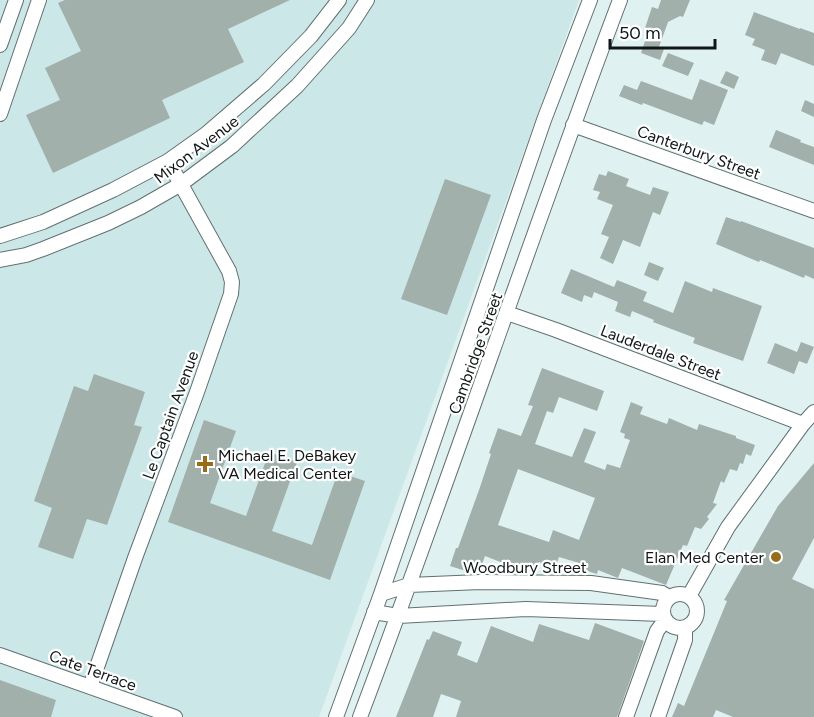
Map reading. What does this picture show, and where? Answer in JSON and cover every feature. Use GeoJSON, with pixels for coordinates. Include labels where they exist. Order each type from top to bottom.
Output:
{"type":"FeatureCollection","features":[{"type":"Feature","properties":{"kind":"street"},"geometry":{"type":"LineString","coordinates":[[0,114],[39,0]]}},
{"type":"Feature","properties":{"kind":"street","name":"Mixon Avenue"},"geometry":{"type":"LineString","coordinates":[[0,236],[42,222],[103,195],[168,161],[213,128],[264,84],[311,36],[339,0]]}},
{"type":"Feature","properties":{"kind":"street","name":"Mixon Avenue"},"geometry":{"type":"LineString","coordinates":[[0,260],[27,255],[108,223],[181,184],[232,146],[297,86],[349,28],[368,0]]}},
{"type":"Feature","properties":{"kind":"street","name":"Cambridge Street"},"geometry":{"type":"LineString","coordinates":[[336,717],[381,594],[544,120],[590,0]]}},
{"type":"Feature","properties":{"kind":"street","name":"Cambridge Street"},"geometry":{"type":"LineString","coordinates":[[360,717],[573,124],[621,0]]}},
{"type":"Feature","properties":{"kind":"street"},"geometry":{"type":"LineString","coordinates":[[0,45],[14,6],[31,21]]}},
{"type":"Feature","properties":{"kind":"street","name":"Canterbury Street"},"geometry":{"type":"LineString","coordinates":[[573,124],[814,211]]}},
{"type":"Feature","properties":{"kind":"street","name":"Le Captain Avenue"},"geometry":{"type":"LineString","coordinates":[[90,687],[231,294],[232,282],[229,271],[168,161]]}},
{"type":"Feature","properties":{"kind":"street","name":"Lauderdale Street"},"geometry":{"type":"LineString","coordinates":[[507,313],[803,424]]}},
{"type":"Feature","properties":{"kind":"street"},"geometry":{"type":"LineString","coordinates":[[689,596],[728,527],[814,412]]}},
{"type":"Feature","properties":{"kind":"street","name":"Woodbury Street"},"geometry":{"type":"LineString","coordinates":[[381,594],[409,585],[480,582],[591,583],[662,593],[669,597]]}},
{"type":"Feature","properties":{"kind":"street"},"geometry":{"type":"LineString","coordinates":[[374,612],[398,616],[526,609],[663,617],[673,628],[685,628],[696,616],[696,605],[689,596],[679,594],[669,597],[663,605],[663,617],[626,717]]}},
{"type":"Feature","properties":{"kind":"street"},"geometry":{"type":"LineString","coordinates":[[658,717],[685,640],[685,628]]}},
{"type":"Feature","properties":{"kind":"street","name":"Cate Terrace"},"geometry":{"type":"LineString","coordinates":[[0,655],[175,717]]}},
{"type":"Feature","properties":{"kind":"shaded area","name":"Michael E. DeBakey VA Medical Center"},"geometry":{"type":"Polygon","coordinates":[[[0,0],[579,0],[319,717],[0,717],[0,0]]]}},
{"type":"Feature","properties":{"kind":"building"},"geometry":{"type":"Polygon","coordinates":[[[65,0],[290,0],[228,29],[244,62],[162,100],[170,118],[53,173],[26,115],[60,100],[45,68],[81,51],[58,3],[65,0]]]}},
{"type":"Feature","properties":{"kind":"building"},"geometry":{"type":"Polygon","coordinates":[[[661,0],[690,0],[683,17],[680,16],[668,22],[659,47],[664,49],[660,60],[641,53],[649,29],[645,28],[652,7],[658,9],[661,0]]]}},
{"type":"Feature","properties":{"kind":"building"},"geometry":{"type":"Polygon","coordinates":[[[754,12],[814,33],[814,66],[781,53],[776,65],[761,60],[765,50],[752,45],[755,39],[745,35],[754,12]]]}},
{"type":"Feature","properties":{"kind":"building"},"geometry":{"type":"Polygon","coordinates":[[[668,53],[694,63],[688,76],[662,66],[668,53]]]}},
{"type":"Feature","properties":{"kind":"building"},"geometry":{"type":"Polygon","coordinates":[[[726,71],[739,77],[734,89],[720,83],[726,71]]]}},
{"type":"Feature","properties":{"kind":"building"},"geometry":{"type":"Polygon","coordinates":[[[700,79],[728,90],[714,125],[704,121],[702,125],[619,96],[624,85],[637,90],[641,81],[692,100],[700,79]]]}},
{"type":"Feature","properties":{"kind":"building"},"geometry":{"type":"Polygon","coordinates":[[[805,100],[814,104],[814,117],[801,111],[805,100]]]}},
{"type":"Feature","properties":{"kind":"building"},"geometry":{"type":"Polygon","coordinates":[[[776,130],[814,147],[814,165],[769,147],[776,130]]]}},
{"type":"Feature","properties":{"kind":"building"},"geometry":{"type":"Polygon","coordinates":[[[608,171],[629,179],[626,186],[650,195],[653,187],[669,192],[660,215],[653,212],[640,247],[623,240],[613,264],[600,258],[609,237],[601,234],[613,205],[597,199],[600,192],[593,190],[599,174],[606,176],[608,171]]]}},
{"type":"Feature","properties":{"kind":"building"},"geometry":{"type":"Polygon","coordinates":[[[445,179],[491,195],[447,315],[401,299],[445,179]]]}},
{"type":"Feature","properties":{"kind":"building"},"geometry":{"type":"Polygon","coordinates":[[[726,217],[814,248],[814,279],[805,275],[804,278],[760,260],[759,262],[716,244],[726,217]]]}},
{"type":"Feature","properties":{"kind":"building"},"geometry":{"type":"Polygon","coordinates":[[[649,262],[664,268],[658,281],[644,275],[649,262]]]}},
{"type":"Feature","properties":{"kind":"building"},"geometry":{"type":"Polygon","coordinates":[[[571,269],[614,287],[617,280],[647,292],[643,301],[673,313],[685,281],[712,292],[713,288],[762,306],[743,361],[693,343],[695,338],[653,322],[654,320],[632,311],[630,317],[615,311],[618,302],[594,292],[592,298],[584,295],[582,302],[561,293],[571,269]]]}},
{"type":"Feature","properties":{"kind":"building"},"geometry":{"type":"Polygon","coordinates":[[[801,342],[814,347],[807,364],[799,361],[794,374],[767,363],[775,343],[797,352],[801,342]]]}},
{"type":"Feature","properties":{"kind":"building"},"geometry":{"type":"Polygon","coordinates":[[[542,368],[604,391],[597,411],[559,397],[553,413],[547,411],[535,444],[572,457],[584,428],[596,432],[584,462],[605,470],[607,464],[620,468],[630,440],[624,438],[625,434],[620,432],[631,402],[643,407],[640,414],[667,424],[669,418],[697,430],[699,424],[755,445],[751,456],[746,454],[743,464],[740,463],[737,471],[730,469],[724,483],[721,481],[713,503],[717,504],[701,529],[695,527],[687,546],[683,545],[666,585],[622,568],[618,578],[598,570],[597,574],[584,570],[578,566],[579,563],[559,557],[555,568],[539,562],[536,569],[515,563],[513,567],[485,556],[480,570],[478,569],[476,573],[450,566],[479,490],[498,428],[521,436],[533,406],[528,405],[542,368]],[[518,469],[498,525],[549,542],[553,530],[579,540],[595,498],[518,469]]]}},
{"type":"Feature","properties":{"kind":"building"},"geometry":{"type":"Polygon","coordinates":[[[94,374],[145,392],[134,425],[142,427],[107,525],[87,519],[73,559],[38,547],[52,508],[34,501],[74,386],[88,391],[94,374]]]}},
{"type":"Feature","properties":{"kind":"building"},"geometry":{"type":"Polygon","coordinates":[[[204,420],[236,431],[210,503],[246,516],[269,452],[297,462],[272,531],[312,545],[338,472],[365,481],[330,580],[168,522],[204,420]]]}},
{"type":"Feature","properties":{"kind":"building"},"geometry":{"type":"Polygon","coordinates":[[[814,463],[814,538],[792,579],[814,589],[814,717],[733,717],[716,710],[713,717],[672,717],[678,703],[684,706],[727,601],[724,600],[778,506],[814,463]]]}},
{"type":"Feature","properties":{"kind":"building"},"geometry":{"type":"Polygon","coordinates":[[[595,623],[644,641],[617,717],[456,717],[461,701],[441,694],[433,717],[396,717],[427,639],[429,640],[433,631],[462,642],[457,655],[477,663],[491,626],[533,642],[539,624],[589,640],[595,623]]]}},
{"type":"Feature","properties":{"kind":"building"},"geometry":{"type":"Polygon","coordinates":[[[0,680],[56,700],[51,717],[0,717],[0,680]]]}},
{"type":"Feature","properties":{"kind":"place","name":"Michael E. DeBakey VA Medical Center"},"geometry":{"type":"Point","coordinates":[205,464]}},
{"type":"Feature","properties":{"kind":"place","name":"Elan Med Center"},"geometry":{"type":"Point","coordinates":[776,557]}}]}
